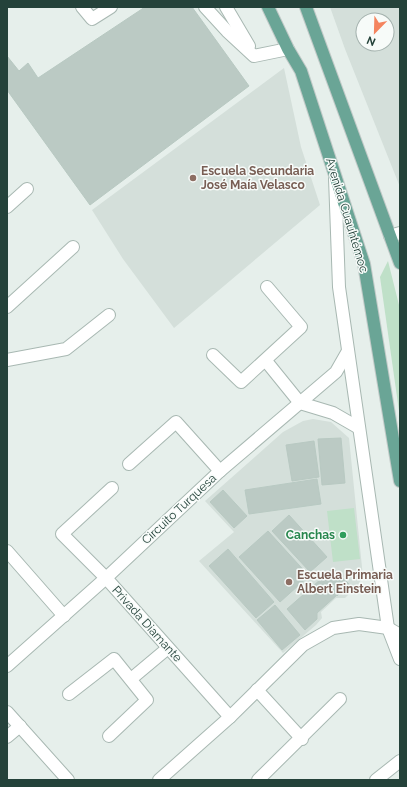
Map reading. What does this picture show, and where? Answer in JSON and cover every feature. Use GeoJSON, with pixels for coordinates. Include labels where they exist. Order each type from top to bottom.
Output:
{"type":"FeatureCollection","features":[{"type":"Feature","properties":{"kind":"main road","name":"Avenida Cuauhtémoc"},"geometry":{"type":"LineString","coordinates":[[268,7],[288,49],[301,71],[364,264],[400,481]]}},
{"type":"Feature","properties":{"kind":"main road"},"geometry":{"type":"LineString","coordinates":[[306,7],[395,234],[400,263]]}},
{"type":"Feature","properties":{"kind":"street"},"geometry":{"type":"LineString","coordinates":[[82,7],[92,19],[111,7]]}},
{"type":"Feature","properties":{"kind":"street"},"geometry":{"type":"LineString","coordinates":[[205,7],[227,31],[254,56]]}},
{"type":"Feature","properties":{"kind":"street"},"geometry":{"type":"LineString","coordinates":[[226,7],[254,56]]}},
{"type":"Feature","properties":{"kind":"street"},"geometry":{"type":"LineString","coordinates":[[254,56],[288,49]]}},
{"type":"Feature","properties":{"kind":"street"},"geometry":{"type":"LineString","coordinates":[[334,173],[339,287],[388,628],[400,659]]}},
{"type":"Feature","properties":{"kind":"street"},"geometry":{"type":"LineString","coordinates":[[7,207],[27,189]]}},
{"type":"Feature","properties":{"kind":"street"},"geometry":{"type":"LineString","coordinates":[[7,307],[73,247]]}},
{"type":"Feature","properties":{"kind":"street"},"geometry":{"type":"LineString","coordinates":[[213,355],[241,382],[302,327],[267,287]]}},
{"type":"Feature","properties":{"kind":"street"},"geometry":{"type":"LineString","coordinates":[[7,360],[66,349],[109,315]]}},
{"type":"Feature","properties":{"kind":"street","name":"Circuito Turquesa"},"geometry":{"type":"LineString","coordinates":[[7,666],[106,578],[220,471],[336,372],[348,351]]}},
{"type":"Feature","properties":{"kind":"street"},"geometry":{"type":"LineString","coordinates":[[266,361],[300,403],[333,413],[359,428]]}},
{"type":"Feature","properties":{"kind":"street"},"geometry":{"type":"LineString","coordinates":[[129,464],[176,422],[220,471]]}},
{"type":"Feature","properties":{"kind":"street","name":"Privada Diamante"},"geometry":{"type":"LineString","coordinates":[[112,488],[62,534],[106,578],[230,717]]}},
{"type":"Feature","properties":{"kind":"street"},"geometry":{"type":"LineString","coordinates":[[7,550],[64,616]]}},
{"type":"Feature","properties":{"kind":"street"},"geometry":{"type":"LineString","coordinates":[[161,779],[230,717],[303,646],[333,628],[359,624],[388,628],[400,635]]}},
{"type":"Feature","properties":{"kind":"street"},"geometry":{"type":"LineString","coordinates":[[131,679],[168,648]]}},
{"type":"Feature","properties":{"kind":"street"},"geometry":{"type":"LineString","coordinates":[[68,694],[114,659],[147,700],[109,736]]}},
{"type":"Feature","properties":{"kind":"street"},"geometry":{"type":"LineString","coordinates":[[257,690],[302,739]]}},
{"type":"Feature","properties":{"kind":"street"},"geometry":{"type":"LineString","coordinates":[[258,780],[302,739],[340,699]]}},
{"type":"Feature","properties":{"kind":"street"},"geometry":{"type":"LineString","coordinates":[[7,712],[68,780]]}},
{"type":"Feature","properties":{"kind":"street"},"geometry":{"type":"LineString","coordinates":[[7,737],[20,726]]}},
{"type":"Feature","properties":{"kind":"street"},"geometry":{"type":"LineString","coordinates":[[376,780],[400,761]]}},
{"type":"Feature","properties":{"kind":"shaded area"},"geometry":{"type":"Polygon","coordinates":[[[330,7],[400,7],[400,187],[345,49],[330,7]]]}},
{"type":"Feature","properties":{"kind":"shaded area"},"geometry":{"type":"Polygon","coordinates":[[[284,68],[301,147],[320,205],[174,328],[123,259],[92,210],[284,68]]]}},
{"type":"Feature","properties":{"kind":"shaded area","name":"Escuela Primaria Albert Einstein"},"geometry":{"type":"Polygon","coordinates":[[[313,419],[331,422],[349,438],[363,577],[357,586],[345,598],[336,598],[321,612],[322,618],[316,625],[283,653],[199,561],[234,532],[205,501],[283,432],[303,421],[313,419]]]}},
{"type":"Feature","properties":{"kind":"green space"},"geometry":{"type":"Polygon","coordinates":[[[388,261],[400,309],[400,418],[380,277],[388,261]]]}},
{"type":"Feature","properties":{"kind":"green space","name":"Canchas"},"geometry":{"type":"Polygon","coordinates":[[[354,508],[360,559],[333,562],[327,511],[354,508]]]}},
{"type":"Feature","properties":{"kind":"building"},"geometry":{"type":"Polygon","coordinates":[[[145,7],[192,7],[249,86],[90,205],[7,90],[7,56],[19,71],[28,63],[38,78],[145,7]]]}},
{"type":"Feature","properties":{"kind":"building"},"geometry":{"type":"Polygon","coordinates":[[[341,438],[345,483],[322,485],[318,439],[341,438]]]}},
{"type":"Feature","properties":{"kind":"building"},"geometry":{"type":"Polygon","coordinates":[[[314,441],[319,477],[292,481],[286,445],[314,441]]]}},
{"type":"Feature","properties":{"kind":"building"},"geometry":{"type":"Polygon","coordinates":[[[317,479],[321,504],[249,514],[245,490],[317,479]]]}},
{"type":"Feature","properties":{"kind":"building"},"geometry":{"type":"Polygon","coordinates":[[[223,490],[247,516],[234,528],[210,502],[223,490]]]}},
{"type":"Feature","properties":{"kind":"building"},"geometry":{"type":"Polygon","coordinates":[[[289,515],[327,557],[310,572],[272,531],[289,515]]]}},
{"type":"Feature","properties":{"kind":"building"},"geometry":{"type":"Polygon","coordinates":[[[268,531],[309,576],[280,602],[239,557],[268,531]]]}},
{"type":"Feature","properties":{"kind":"building"},"geometry":{"type":"Polygon","coordinates":[[[228,549],[274,602],[256,618],[209,566],[228,549]]]}},
{"type":"Feature","properties":{"kind":"building"},"geometry":{"type":"Polygon","coordinates":[[[333,568],[349,584],[337,596],[321,579],[333,568]]]}},
{"type":"Feature","properties":{"kind":"building"},"geometry":{"type":"Polygon","coordinates":[[[321,579],[337,595],[317,613],[317,619],[305,630],[287,609],[321,579]]]}},
{"type":"Feature","properties":{"kind":"building"},"geometry":{"type":"Polygon","coordinates":[[[275,605],[300,635],[282,650],[257,620],[275,605]]]}},
{"type":"Feature","properties":{"kind":"place","name":"Escuela Secundaria José Maía Velasco"},"geometry":{"type":"Point","coordinates":[193,178]}},
{"type":"Feature","properties":{"kind":"place","name":"Canchas"},"geometry":{"type":"Point","coordinates":[343,535]}},
{"type":"Feature","properties":{"kind":"place","name":"Escuela Primaria Albert Einstein"},"geometry":{"type":"Point","coordinates":[289,582]}}]}
